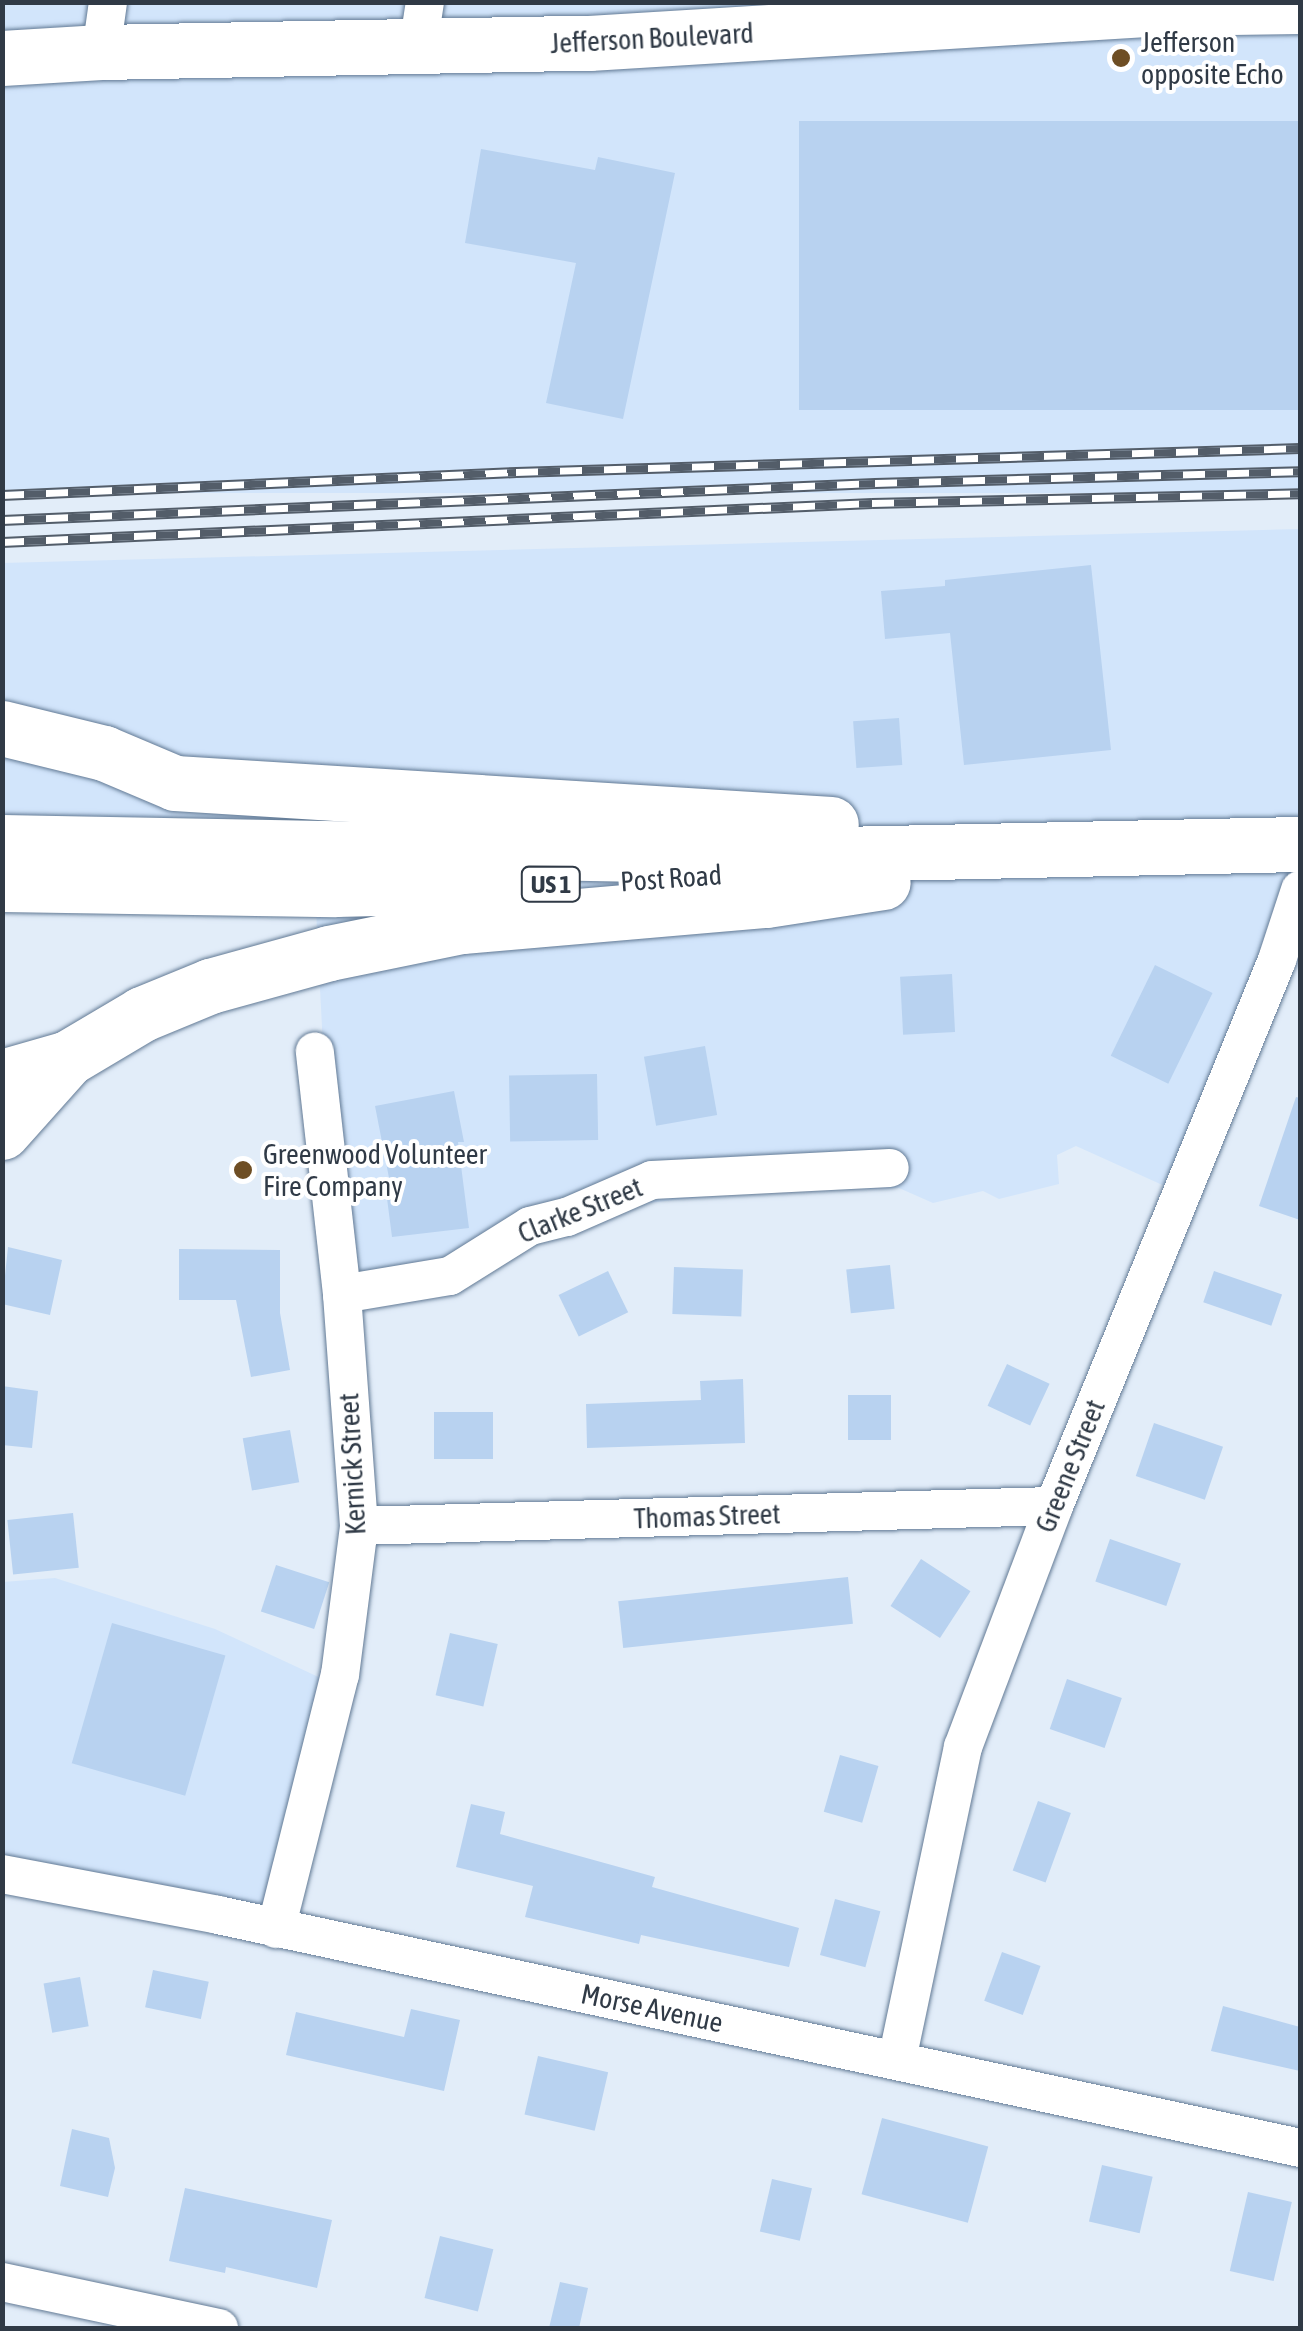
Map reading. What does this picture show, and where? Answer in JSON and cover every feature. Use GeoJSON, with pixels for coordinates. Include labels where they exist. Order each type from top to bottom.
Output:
{"type":"FeatureCollection","features":[{"type":"Feature","properties":{"kind":"main road","name":"Jefferson Boulevard"},"geometry":{"type":"LineString","coordinates":[[2,58],[105,27],[422,25],[588,44],[1091,7],[1300,6]]}},
{"type":"Feature","properties":{"kind":"main road"},"geometry":{"type":"LineString","coordinates":[[2,728],[104,753],[174,783]]}},
{"type":"Feature","properties":{"kind":"main road"},"geometry":{"type":"LineString","coordinates":[[2,760],[174,783],[735,815],[1098,847]]}},
{"type":"Feature","properties":{"kind":"main road","name":"Post Road"},"geometry":{"type":"LineString","coordinates":[[2,842],[749,856],[1300,844]]}},
{"type":"Feature","properties":{"kind":"main road"},"geometry":{"type":"LineString","coordinates":[[2,1077],[68,1058],[142,1014],[210,986],[329,953],[462,926],[766,900],[1098,847]]}},
{"type":"Feature","properties":{"kind":"main road","name":"Post Road"},"geometry":{"type":"LineString","coordinates":[[2,884],[335,890],[616,883],[1098,847]]}},
{"type":"Feature","properties":{"kind":"main road"},"geometry":{"type":"LineString","coordinates":[[2,1132],[68,1058]]}},
{"type":"Feature","properties":{"kind":"street","name":"Greene Street"},"geometry":{"type":"LineString","coordinates":[[897,2060],[963,1746],[1054,1506],[1277,960],[1300,890]]}},
{"type":"Feature","properties":{"kind":"street","name":"Kernick Street"},"geometry":{"type":"LineString","coordinates":[[276,1929],[340,1675],[359,1526],[342,1294],[315,1052]]}},
{"type":"Feature","properties":{"kind":"street","name":"Clarke Street"},"geometry":{"type":"LineString","coordinates":[[342,1294],[450,1276],[530,1226],[566,1217],[652,1180],[890,1168]]}},
{"type":"Feature","properties":{"kind":"street","name":"Thomas Street"},"geometry":{"type":"LineString","coordinates":[[359,1526],[1054,1506]]}},
{"type":"Feature","properties":{"kind":"street","name":"Morse Avenue"},"geometry":{"type":"LineString","coordinates":[[2,1874],[1300,2148]]}},
{"type":"Feature","properties":{"kind":"street"},"geometry":{"type":"LineString","coordinates":[[2,2282],[219,2328]]}},
{"type":"Feature","properties":{"kind":"shaded area"},"geometry":{"type":"Polygon","coordinates":[[[2,3],[1300,3],[1300,493],[2,493],[2,3]]]}},
{"type":"Feature","properties":{"kind":"shaded area"},"geometry":{"type":"Polygon","coordinates":[[[1300,529],[1300,937],[1178,1192],[1076,1146],[1057,1155],[1059,1184],[999,1199],[983,1191],[933,1203],[899,1188],[744,1192],[596,1209],[348,1296],[324,1066],[315,891],[3,889],[2,563],[1300,529]]]}},
{"type":"Feature","properties":{"kind":"shaded area"},"geometry":{"type":"Polygon","coordinates":[[[55,1578],[215,1629],[340,1687],[283,1923],[3,1867],[3,1582],[55,1578]]]}},
{"type":"Feature","properties":{"kind":"building"},"geometry":{"type":"Polygon","coordinates":[[[799,121],[1300,121],[1300,410],[799,410],[799,121]]]}},
{"type":"Feature","properties":{"kind":"building"},"geometry":{"type":"Polygon","coordinates":[[[481,149],[595,170],[598,157],[675,173],[623,419],[546,403],[576,263],[465,243],[481,149]]]}},
{"type":"Feature","properties":{"kind":"building"},"geometry":{"type":"Polygon","coordinates":[[[1091,565],[1111,750],[964,765],[950,633],[885,639],[881,591],[945,586],[945,580],[1091,565]]]}},
{"type":"Feature","properties":{"kind":"building"},"geometry":{"type":"Polygon","coordinates":[[[899,718],[902,765],[856,768],[853,721],[899,718]]]}},
{"type":"Feature","properties":{"kind":"building"},"geometry":{"type":"Polygon","coordinates":[[[1155,965],[1213,993],[1168,1084],[1111,1056],[1155,965]]]}},
{"type":"Feature","properties":{"kind":"building"},"geometry":{"type":"Polygon","coordinates":[[[952,974],[955,1032],[903,1035],[900,977],[952,974]]]}},
{"type":"Feature","properties":{"kind":"building"},"geometry":{"type":"Polygon","coordinates":[[[705,1046],[717,1115],[656,1126],[644,1057],[705,1046]]]}},
{"type":"Feature","properties":{"kind":"building"},"geometry":{"type":"Polygon","coordinates":[[[597,1074],[598,1140],[510,1142],[509,1076],[597,1074]]]}},
{"type":"Feature","properties":{"kind":"building"},"geometry":{"type":"Polygon","coordinates":[[[454,1091],[464,1142],[458,1142],[469,1228],[392,1237],[385,1183],[390,1183],[375,1106],[454,1091]]]}},
{"type":"Feature","properties":{"kind":"building"},"geometry":{"type":"Polygon","coordinates":[[[1296,1097],[1300,1098],[1300,1220],[1259,1206],[1296,1097]]]}},
{"type":"Feature","properties":{"kind":"building"},"geometry":{"type":"Polygon","coordinates":[[[8,1247],[62,1260],[50,1315],[2,1304],[8,1247]]]}},
{"type":"Feature","properties":{"kind":"building"},"geometry":{"type":"Polygon","coordinates":[[[179,1249],[280,1250],[280,1313],[290,1370],[251,1377],[236,1300],[179,1300],[179,1249]]]}},
{"type":"Feature","properties":{"kind":"building"},"geometry":{"type":"Polygon","coordinates":[[[890,1265],[895,1309],[851,1313],[846,1270],[890,1265]]]}},
{"type":"Feature","properties":{"kind":"building"},"geometry":{"type":"Polygon","coordinates":[[[674,1267],[743,1269],[741,1316],[672,1314],[674,1267]]]}},
{"type":"Feature","properties":{"kind":"building"},"geometry":{"type":"Polygon","coordinates":[[[608,1271],[628,1312],[579,1336],[559,1295],[608,1271]]]}},
{"type":"Feature","properties":{"kind":"building"},"geometry":{"type":"Polygon","coordinates":[[[1214,1271],[1282,1294],[1271,1326],[1203,1302],[1214,1271]]]}},
{"type":"Feature","properties":{"kind":"building"},"geometry":{"type":"Polygon","coordinates":[[[1007,1364],[1050,1384],[1030,1426],[988,1406],[1007,1364]]]}},
{"type":"Feature","properties":{"kind":"building"},"geometry":{"type":"Polygon","coordinates":[[[743,1379],[745,1443],[587,1448],[586,1404],[701,1400],[700,1381],[743,1379]]]}},
{"type":"Feature","properties":{"kind":"building"},"geometry":{"type":"Polygon","coordinates":[[[2,1386],[38,1391],[32,1448],[2,1445],[2,1386]]]}},
{"type":"Feature","properties":{"kind":"building"},"geometry":{"type":"Polygon","coordinates":[[[848,1395],[891,1395],[891,1440],[848,1440],[848,1395]]]}},
{"type":"Feature","properties":{"kind":"building"},"geometry":{"type":"Polygon","coordinates":[[[434,1412],[493,1412],[493,1459],[434,1459],[434,1412]]]}},
{"type":"Feature","properties":{"kind":"building"},"geometry":{"type":"Polygon","coordinates":[[[1154,1423],[1223,1447],[1205,1500],[1136,1476],[1154,1423]]]}},
{"type":"Feature","properties":{"kind":"building"},"geometry":{"type":"Polygon","coordinates":[[[290,1430],[299,1482],[252,1491],[243,1438],[290,1430]]]}},
{"type":"Feature","properties":{"kind":"building"},"geometry":{"type":"Polygon","coordinates":[[[73,1513],[79,1568],[13,1575],[7,1520],[73,1513]]]}},
{"type":"Feature","properties":{"kind":"building"},"geometry":{"type":"Polygon","coordinates":[[[1110,1539],[1181,1563],[1166,1606],[1095,1582],[1110,1539]]]}},
{"type":"Feature","properties":{"kind":"building"},"geometry":{"type":"Polygon","coordinates":[[[921,1559],[970,1591],[940,1638],[891,1606],[921,1559]]]}},
{"type":"Feature","properties":{"kind":"building"},"geometry":{"type":"Polygon","coordinates":[[[276,1565],[329,1582],[314,1629],[261,1612],[276,1565]]]}},
{"type":"Feature","properties":{"kind":"building"},"geometry":{"type":"Polygon","coordinates":[[[848,1577],[853,1624],[623,1648],[618,1601],[848,1577]]]}},
{"type":"Feature","properties":{"kind":"building"},"geometry":{"type":"Polygon","coordinates":[[[112,1623],[225,1656],[185,1796],[72,1763],[112,1623]]]}},
{"type":"Feature","properties":{"kind":"building"},"geometry":{"type":"Polygon","coordinates":[[[450,1633],[498,1644],[483,1706],[436,1695],[450,1633]]]}},
{"type":"Feature","properties":{"kind":"building"},"geometry":{"type":"Polygon","coordinates":[[[1067,1679],[1122,1698],[1105,1748],[1050,1729],[1067,1679]]]}},
{"type":"Feature","properties":{"kind":"building"},"geometry":{"type":"Polygon","coordinates":[[[840,1755],[878,1766],[862,1823],[824,1812],[840,1755]]]}},
{"type":"Feature","properties":{"kind":"building"},"geometry":{"type":"Polygon","coordinates":[[[1038,1801],[1071,1813],[1046,1883],[1013,1871],[1038,1801]]]}},
{"type":"Feature","properties":{"kind":"building"},"geometry":{"type":"Polygon","coordinates":[[[471,1804],[505,1812],[500,1834],[655,1877],[652,1887],[799,1928],[789,1967],[641,1935],[639,1944],[525,1917],[533,1886],[456,1867],[471,1804]]]}},
{"type":"Feature","properties":{"kind":"building"},"geometry":{"type":"Polygon","coordinates":[[[835,1899],[880,1911],[865,1967],[820,1955],[835,1899]]]}},
{"type":"Feature","properties":{"kind":"building"},"geometry":{"type":"Polygon","coordinates":[[[1002,1952],[1041,1966],[1023,2015],[984,2001],[1002,1952]]]}},
{"type":"Feature","properties":{"kind":"building"},"geometry":{"type":"Polygon","coordinates":[[[153,1970],[209,1982],[201,2019],[145,2007],[153,1970]]]}},
{"type":"Feature","properties":{"kind":"building"},"geometry":{"type":"Polygon","coordinates":[[[80,1977],[89,2026],[52,2033],[44,1983],[80,1977]]]}},
{"type":"Feature","properties":{"kind":"building"},"geometry":{"type":"Polygon","coordinates":[[[1223,2006],[1300,2027],[1300,2071],[1211,2051],[1223,2006]]]}},
{"type":"Feature","properties":{"kind":"building"},"geometry":{"type":"Polygon","coordinates":[[[411,2009],[460,2020],[444,2091],[286,2055],[296,2012],[404,2037],[411,2009]]]}},
{"type":"Feature","properties":{"kind":"building"},"geometry":{"type":"Polygon","coordinates":[[[538,2056],[608,2072],[595,2131],[525,2114],[538,2056]]]}},
{"type":"Feature","properties":{"kind":"building"},"geometry":{"type":"Polygon","coordinates":[[[882,2118],[988,2146],[968,2223],[862,2194],[882,2118]]]}},
{"type":"Feature","properties":{"kind":"building"},"geometry":{"type":"Polygon","coordinates":[[[72,2129],[109,2138],[115,2168],[108,2197],[60,2186],[72,2129]]]}},
{"type":"Feature","properties":{"kind":"building"},"geometry":{"type":"Polygon","coordinates":[[[1102,2165],[1153,2177],[1140,2233],[1089,2222],[1102,2165]]]}},
{"type":"Feature","properties":{"kind":"building"},"geometry":{"type":"Polygon","coordinates":[[[772,2179],[812,2188],[800,2241],[760,2232],[772,2179]]]}},
{"type":"Feature","properties":{"kind":"building"},"geometry":{"type":"Polygon","coordinates":[[[185,2188],[332,2220],[317,2288],[226,2267],[225,2273],[169,2261],[185,2188]]]}},
{"type":"Feature","properties":{"kind":"building"},"geometry":{"type":"Polygon","coordinates":[[[1248,2192],[1292,2202],[1274,2281],[1230,2271],[1248,2192]]]}},
{"type":"Feature","properties":{"kind":"building"},"geometry":{"type":"Polygon","coordinates":[[[440,2236],[493,2249],[478,2311],[425,2298],[440,2236]]]}},
{"type":"Feature","properties":{"kind":"building"},"geometry":{"type":"Polygon","coordinates":[[[560,2282],[588,2288],[579,2328],[549,2328],[560,2282]]]}},
{"type":"Feature","properties":{"kind":"railway"},"geometry":{"type":"LineString","coordinates":[[2,495],[516,472],[1300,448]]}},
{"type":"Feature","properties":{"kind":"railway"},"geometry":{"type":"LineString","coordinates":[[2,520],[875,483],[1300,471]]}},
{"type":"Feature","properties":{"kind":"railway"},"geometry":{"type":"LineString","coordinates":[[2,542],[872,503],[1300,493]]}},
{"type":"Feature","properties":{"kind":"place","name":"Jefferson opposite Echo"},"geometry":{"type":"Point","coordinates":[1121,58]}},
{"type":"Feature","properties":{"kind":"place","name":"Greenwood Volunteer Fire Company"},"geometry":{"type":"Point","coordinates":[243,1170]}}]}
